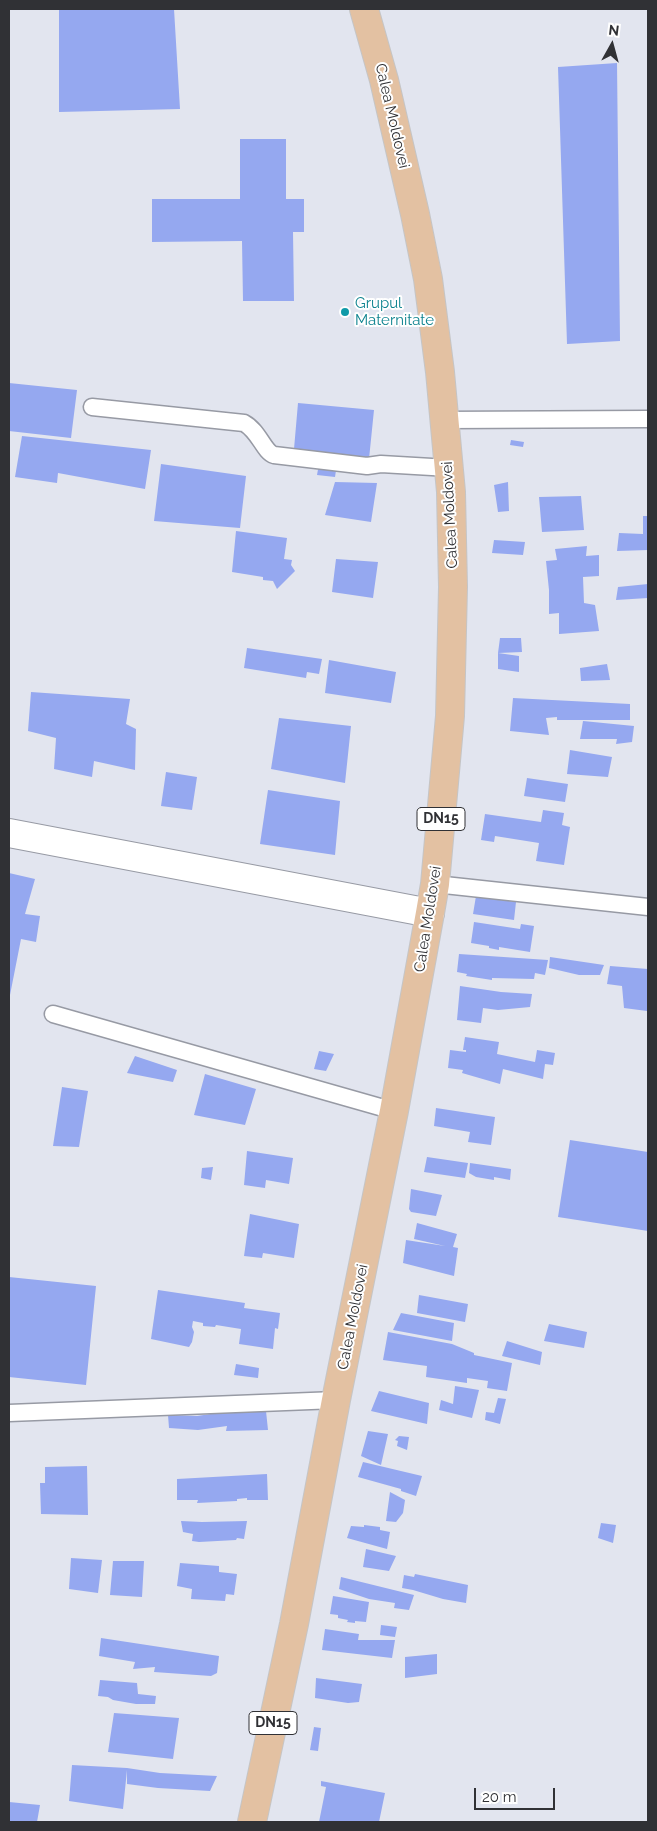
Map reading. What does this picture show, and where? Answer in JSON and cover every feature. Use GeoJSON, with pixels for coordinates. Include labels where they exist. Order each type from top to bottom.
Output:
{"type":"FeatureCollection","features":[{"type":"Feature","properties":{"kind":"main road","name":"Calea Moldovei"},"geometry":{"type":"LineString","coordinates":[[252,1822],[294,1624],[336,1400],[394,1111],[430,913],[435,884],[450,716],[453,587],[451,492],[440,372],[426,270],[384,80],[364,9]]}},
{"type":"Feature","properties":{"kind":"street"},"geometry":{"type":"LineString","coordinates":[[9,833],[430,913]]}},
{"type":"Feature","properties":{"kind":"lane"},"geometry":{"type":"LineString","coordinates":[[92,407],[244,423],[259,436],[267,452],[274,455],[367,466],[381,464],[448,468]]}},
{"type":"Feature","properties":{"kind":"lane"},"geometry":{"type":"LineString","coordinates":[[444,420],[648,419]]}},
{"type":"Feature","properties":{"kind":"lane"},"geometry":{"type":"LineString","coordinates":[[435,884],[648,907]]}},
{"type":"Feature","properties":{"kind":"lane"},"geometry":{"type":"LineString","coordinates":[[53,1014],[394,1111]]}},
{"type":"Feature","properties":{"kind":"lane"},"geometry":{"type":"LineString","coordinates":[[9,1413],[336,1400]]}},
{"type":"Feature","properties":{"kind":"building"},"geometry":{"type":"Polygon","coordinates":[[[59,9],[174,9],[180,109],[59,112],[59,9]]]}},
{"type":"Feature","properties":{"kind":"building"},"geometry":{"type":"Polygon","coordinates":[[[617,63],[620,341],[567,344],[558,67],[617,63]]]}},
{"type":"Feature","properties":{"kind":"building"},"geometry":{"type":"Polygon","coordinates":[[[240,139],[286,139],[286,199],[304,199],[304,232],[293,232],[294,301],[243,301],[242,241],[152,242],[152,199],[240,199],[240,139]]]}},
{"type":"Feature","properties":{"kind":"building"},"geometry":{"type":"Polygon","coordinates":[[[9,383],[77,390],[71,438],[9,431],[9,383]]]}},
{"type":"Feature","properties":{"kind":"building"},"geometry":{"type":"Polygon","coordinates":[[[298,403],[374,410],[369,459],[294,449],[298,403]]]}},
{"type":"Feature","properties":{"kind":"building"},"geometry":{"type":"Polygon","coordinates":[[[22,436],[151,450],[145,489],[58,473],[57,483],[15,477],[22,436]]]}},
{"type":"Feature","properties":{"kind":"building"},"geometry":{"type":"Polygon","coordinates":[[[511,440],[524,442],[523,447],[510,445],[511,440]]]}},
{"type":"Feature","properties":{"kind":"building"},"geometry":{"type":"Polygon","coordinates":[[[161,464],[246,476],[240,528],[154,521],[161,464]]]}},
{"type":"Feature","properties":{"kind":"building"},"geometry":{"type":"Polygon","coordinates":[[[319,464],[337,464],[335,477],[317,475],[319,464]]]}},
{"type":"Feature","properties":{"kind":"building"},"geometry":{"type":"Polygon","coordinates":[[[335,482],[377,483],[371,522],[325,515],[335,482]]]}},
{"type":"Feature","properties":{"kind":"building"},"geometry":{"type":"Polygon","coordinates":[[[508,482],[509,511],[498,512],[494,485],[508,482]]]}},
{"type":"Feature","properties":{"kind":"building"},"geometry":{"type":"Polygon","coordinates":[[[581,496],[584,530],[542,532],[539,497],[581,496]]]}},
{"type":"Feature","properties":{"kind":"building"},"geometry":{"type":"Polygon","coordinates":[[[643,516],[648,516],[648,550],[617,551],[619,533],[643,534],[643,516]]]}},
{"type":"Feature","properties":{"kind":"building"},"geometry":{"type":"Polygon","coordinates":[[[236,531],[287,538],[284,559],[292,560],[291,565],[295,571],[277,589],[273,581],[263,580],[263,577],[232,572],[236,531]]]}},
{"type":"Feature","properties":{"kind":"building"},"geometry":{"type":"Polygon","coordinates":[[[494,540],[525,542],[523,555],[492,553],[494,540]]]}},
{"type":"Feature","properties":{"kind":"building"},"geometry":{"type":"Polygon","coordinates":[[[587,546],[586,556],[599,555],[599,576],[583,577],[584,603],[595,605],[599,631],[559,634],[559,613],[549,614],[546,561],[557,560],[555,549],[587,546]]]}},
{"type":"Feature","properties":{"kind":"building"},"geometry":{"type":"Polygon","coordinates":[[[336,559],[378,562],[373,598],[332,592],[336,559]]]}},
{"type":"Feature","properties":{"kind":"building"},"geometry":{"type":"Polygon","coordinates":[[[648,584],[648,598],[616,600],[618,587],[648,584]]]}},
{"type":"Feature","properties":{"kind":"building"},"geometry":{"type":"Polygon","coordinates":[[[500,638],[521,638],[522,652],[498,653],[500,638]]]}},
{"type":"Feature","properties":{"kind":"building"},"geometry":{"type":"Polygon","coordinates":[[[247,648],[322,659],[319,674],[307,672],[306,678],[244,668],[247,648]]]}},
{"type":"Feature","properties":{"kind":"building"},"geometry":{"type":"Polygon","coordinates":[[[498,653],[519,656],[519,672],[498,669],[498,653]]]}},
{"type":"Feature","properties":{"kind":"building"},"geometry":{"type":"Polygon","coordinates":[[[329,660],[396,672],[391,703],[325,693],[329,660]]]}},
{"type":"Feature","properties":{"kind":"building"},"geometry":{"type":"Polygon","coordinates":[[[607,664],[610,680],[581,681],[580,668],[607,664]]]}},
{"type":"Feature","properties":{"kind":"building"},"geometry":{"type":"Polygon","coordinates":[[[31,692],[130,699],[126,724],[136,729],[135,770],[94,761],[92,777],[54,769],[56,738],[28,731],[31,692]]]}},
{"type":"Feature","properties":{"kind":"building"},"geometry":{"type":"Polygon","coordinates":[[[513,698],[630,704],[630,720],[557,720],[557,717],[546,718],[549,735],[510,731],[513,698]]]}},
{"type":"Feature","properties":{"kind":"building"},"geometry":{"type":"Polygon","coordinates":[[[279,718],[351,726],[345,783],[271,769],[279,718]]]}},
{"type":"Feature","properties":{"kind":"building"},"geometry":{"type":"Polygon","coordinates":[[[583,721],[634,726],[632,742],[616,744],[617,739],[580,739],[583,721]]]}},
{"type":"Feature","properties":{"kind":"building"},"geometry":{"type":"Polygon","coordinates":[[[570,750],[612,757],[608,777],[567,774],[570,750]]]}},
{"type":"Feature","properties":{"kind":"building"},"geometry":{"type":"Polygon","coordinates":[[[166,772],[197,777],[192,810],[161,806],[166,772]]]}},
{"type":"Feature","properties":{"kind":"building"},"geometry":{"type":"Polygon","coordinates":[[[527,778],[568,784],[565,802],[524,796],[527,778]]]}},
{"type":"Feature","properties":{"kind":"building"},"geometry":{"type":"Polygon","coordinates":[[[268,790],[340,801],[335,855],[260,844],[268,790]]]}},
{"type":"Feature","properties":{"kind":"building"},"geometry":{"type":"Polygon","coordinates":[[[543,810],[564,813],[562,825],[570,827],[564,865],[536,861],[539,843],[495,836],[494,842],[481,840],[485,814],[541,822],[543,810]]]}},
{"type":"Feature","properties":{"kind":"building"},"geometry":{"type":"Polygon","coordinates":[[[9,873],[35,879],[25,914],[40,916],[36,942],[21,939],[10,995],[9,873]]]}},
{"type":"Feature","properties":{"kind":"building"},"geometry":{"type":"Polygon","coordinates":[[[476,896],[516,902],[514,920],[473,914],[476,896]]]}},
{"type":"Feature","properties":{"kind":"building"},"geometry":{"type":"Polygon","coordinates":[[[474,922],[520,929],[521,924],[534,926],[530,952],[499,947],[499,950],[471,943],[474,922]]]}},
{"type":"Feature","properties":{"kind":"building"},"geometry":{"type":"Polygon","coordinates":[[[459,954],[548,960],[545,975],[535,973],[534,979],[492,978],[492,980],[466,976],[467,974],[457,972],[459,954]]]}},
{"type":"Feature","properties":{"kind":"building"},"geometry":{"type":"Polygon","coordinates":[[[550,957],[604,965],[600,975],[579,975],[549,968],[550,957]]]}},
{"type":"Feature","properties":{"kind":"building"},"geometry":{"type":"Polygon","coordinates":[[[610,966],[648,969],[647,1011],[624,1008],[622,986],[607,984],[610,966]]]}},
{"type":"Feature","properties":{"kind":"building"},"geometry":{"type":"Polygon","coordinates":[[[460,986],[532,994],[530,1007],[498,1010],[483,1008],[481,1023],[457,1020],[460,986]]]}},
{"type":"Feature","properties":{"kind":"building"},"geometry":{"type":"Polygon","coordinates":[[[465,1037],[499,1042],[497,1054],[535,1062],[537,1050],[555,1053],[553,1065],[545,1064],[543,1079],[503,1069],[500,1084],[462,1073],[463,1070],[448,1068],[450,1050],[466,1052],[466,1050],[463,1050],[465,1037]]]}},
{"type":"Feature","properties":{"kind":"building"},"geometry":{"type":"Polygon","coordinates":[[[319,1051],[334,1054],[326,1071],[314,1069],[319,1051]]]}},
{"type":"Feature","properties":{"kind":"building"},"geometry":{"type":"Polygon","coordinates":[[[135,1056],[177,1070],[173,1082],[127,1073],[135,1056]]]}},
{"type":"Feature","properties":{"kind":"building"},"geometry":{"type":"Polygon","coordinates":[[[205,1074],[256,1089],[245,1125],[194,1115],[205,1074]]]}},
{"type":"Feature","properties":{"kind":"building"},"geometry":{"type":"Polygon","coordinates":[[[62,1087],[88,1091],[79,1147],[53,1146],[62,1087]]]}},
{"type":"Feature","properties":{"kind":"building"},"geometry":{"type":"Polygon","coordinates":[[[436,1108],[495,1117],[491,1145],[468,1142],[470,1132],[434,1126],[436,1108]]]}},
{"type":"Feature","properties":{"kind":"building"},"geometry":{"type":"Polygon","coordinates":[[[570,1140],[648,1152],[648,1231],[558,1217],[570,1140]]]}},
{"type":"Feature","properties":{"kind":"building"},"geometry":{"type":"Polygon","coordinates":[[[247,1151],[293,1158],[289,1184],[266,1180],[265,1188],[244,1185],[247,1151]]]}},
{"type":"Feature","properties":{"kind":"building"},"geometry":{"type":"Polygon","coordinates":[[[427,1157],[468,1163],[465,1178],[424,1172],[427,1157]]]}},
{"type":"Feature","properties":{"kind":"building"},"geometry":{"type":"Polygon","coordinates":[[[470,1163],[511,1169],[510,1180],[494,1177],[494,1180],[476,1177],[469,1173],[470,1163]]]}},
{"type":"Feature","properties":{"kind":"building"},"geometry":{"type":"Polygon","coordinates":[[[213,1167],[211,1180],[201,1178],[202,1168],[213,1167]]]}},
{"type":"Feature","properties":{"kind":"building"},"geometry":{"type":"Polygon","coordinates":[[[411,1189],[442,1195],[436,1216],[411,1212],[409,1209],[411,1189]]]}},
{"type":"Feature","properties":{"kind":"building"},"geometry":{"type":"Polygon","coordinates":[[[250,1214],[299,1224],[294,1258],[263,1253],[262,1258],[244,1256],[250,1214]]]}},
{"type":"Feature","properties":{"kind":"building"},"geometry":{"type":"Polygon","coordinates":[[[417,1223],[457,1234],[453,1247],[458,1248],[454,1276],[403,1263],[406,1240],[445,1246],[414,1239],[417,1223]]]}},
{"type":"Feature","properties":{"kind":"building"},"geometry":{"type":"Polygon","coordinates":[[[9,1277],[96,1286],[86,1385],[9,1377],[9,1277]]]}},
{"type":"Feature","properties":{"kind":"building"},"geometry":{"type":"Polygon","coordinates":[[[158,1290],[245,1303],[244,1308],[280,1313],[278,1329],[275,1328],[273,1349],[239,1344],[241,1329],[216,1325],[215,1327],[203,1326],[203,1323],[193,1321],[192,1327],[194,1332],[189,1347],[151,1339],[158,1290]]]}},
{"type":"Feature","properties":{"kind":"building"},"geometry":{"type":"Polygon","coordinates":[[[419,1295],[468,1304],[465,1322],[417,1313],[419,1295]]]}},
{"type":"Feature","properties":{"kind":"building"},"geometry":{"type":"Polygon","coordinates":[[[401,1313],[454,1323],[452,1341],[393,1330],[401,1313]]]}},
{"type":"Feature","properties":{"kind":"building"},"geometry":{"type":"Polygon","coordinates":[[[549,1324],[587,1332],[584,1348],[544,1341],[549,1324]]]}},
{"type":"Feature","properties":{"kind":"building"},"geometry":{"type":"Polygon","coordinates":[[[388,1332],[452,1344],[474,1353],[474,1355],[512,1363],[507,1391],[487,1388],[488,1381],[467,1378],[467,1383],[426,1377],[427,1366],[383,1360],[388,1332]]]}},
{"type":"Feature","properties":{"kind":"building"},"geometry":{"type":"Polygon","coordinates":[[[507,1341],[542,1352],[540,1365],[502,1356],[507,1341]]]}},
{"type":"Feature","properties":{"kind":"building"},"geometry":{"type":"Polygon","coordinates":[[[236,1364],[259,1368],[258,1378],[234,1375],[236,1364]]]}},
{"type":"Feature","properties":{"kind":"building"},"geometry":{"type":"Polygon","coordinates":[[[455,1386],[479,1390],[472,1418],[439,1410],[441,1400],[453,1404],[455,1386]]]}},
{"type":"Feature","properties":{"kind":"building"},"geometry":{"type":"Polygon","coordinates":[[[379,1391],[429,1403],[427,1424],[371,1411],[379,1391]]]}},
{"type":"Feature","properties":{"kind":"building"},"geometry":{"type":"Polygon","coordinates":[[[498,1398],[506,1399],[500,1424],[485,1420],[486,1412],[494,1413],[498,1398]]]}},
{"type":"Feature","properties":{"kind":"building"},"geometry":{"type":"Polygon","coordinates":[[[266,1411],[268,1430],[226,1431],[227,1426],[198,1430],[169,1428],[168,1415],[197,1416],[224,1412],[266,1411]]]}},
{"type":"Feature","properties":{"kind":"building"},"geometry":{"type":"Polygon","coordinates":[[[368,1431],[388,1434],[381,1465],[361,1456],[368,1431]]]}},
{"type":"Feature","properties":{"kind":"building"},"geometry":{"type":"Polygon","coordinates":[[[399,1436],[409,1437],[407,1450],[397,1446],[398,1441],[395,1440],[399,1436]]]}},
{"type":"Feature","properties":{"kind":"building"},"geometry":{"type":"Polygon","coordinates":[[[363,1462],[422,1476],[416,1496],[401,1491],[401,1489],[358,1477],[363,1462]]]}},
{"type":"Feature","properties":{"kind":"building"},"geometry":{"type":"Polygon","coordinates":[[[87,1466],[88,1515],[41,1514],[40,1483],[45,1483],[45,1467],[87,1466]]]}},
{"type":"Feature","properties":{"kind":"building"},"geometry":{"type":"Polygon","coordinates":[[[267,1474],[268,1500],[247,1500],[247,1498],[237,1499],[237,1501],[197,1503],[198,1500],[177,1500],[177,1479],[267,1474]]]}},
{"type":"Feature","properties":{"kind":"building"},"geometry":{"type":"Polygon","coordinates":[[[390,1492],[405,1500],[403,1513],[396,1522],[386,1521],[390,1492]]]}},
{"type":"Feature","properties":{"kind":"building"},"geometry":{"type":"Polygon","coordinates":[[[181,1521],[247,1521],[244,1539],[199,1542],[192,1541],[193,1534],[183,1532],[181,1521]]]}},
{"type":"Feature","properties":{"kind":"building"},"geometry":{"type":"Polygon","coordinates":[[[601,1523],[616,1525],[613,1543],[598,1538],[601,1523]]]}},
{"type":"Feature","properties":{"kind":"building"},"geometry":{"type":"Polygon","coordinates":[[[364,1525],[380,1527],[380,1530],[390,1532],[387,1549],[347,1538],[351,1526],[364,1527],[364,1525]]]}},
{"type":"Feature","properties":{"kind":"building"},"geometry":{"type":"Polygon","coordinates":[[[366,1549],[396,1556],[389,1571],[363,1567],[366,1549]]]}},
{"type":"Feature","properties":{"kind":"building"},"geometry":{"type":"Polygon","coordinates":[[[71,1558],[102,1560],[98,1593],[69,1589],[71,1558]]]}},
{"type":"Feature","properties":{"kind":"building"},"geometry":{"type":"Polygon","coordinates":[[[113,1561],[144,1561],[142,1597],[110,1595],[113,1561]]]}},
{"type":"Feature","properties":{"kind":"building"},"geometry":{"type":"Polygon","coordinates":[[[180,1563],[219,1566],[219,1572],[237,1574],[234,1595],[226,1594],[225,1601],[191,1599],[192,1589],[177,1586],[180,1563]]]}},
{"type":"Feature","properties":{"kind":"building"},"geometry":{"type":"Polygon","coordinates":[[[415,1574],[468,1585],[466,1603],[402,1588],[404,1575],[414,1577],[415,1574]]]}},
{"type":"Feature","properties":{"kind":"building"},"geometry":{"type":"Polygon","coordinates":[[[341,1577],[414,1595],[409,1610],[394,1608],[395,1603],[369,1599],[339,1589],[341,1577]]]}},
{"type":"Feature","properties":{"kind":"building"},"geometry":{"type":"Polygon","coordinates":[[[333,1596],[369,1602],[366,1622],[347,1622],[348,1620],[338,1618],[338,1615],[330,1614],[333,1596]]]}},
{"type":"Feature","properties":{"kind":"building"},"geometry":{"type":"Polygon","coordinates":[[[381,1625],[397,1627],[395,1637],[380,1635],[381,1625]]]}},
{"type":"Feature","properties":{"kind":"building"},"geometry":{"type":"Polygon","coordinates":[[[325,1629],[359,1634],[358,1640],[395,1640],[392,1658],[322,1650],[325,1629]]]}},
{"type":"Feature","properties":{"kind":"building"},"geometry":{"type":"Polygon","coordinates":[[[101,1638],[219,1656],[217,1673],[211,1676],[154,1672],[155,1667],[133,1669],[135,1662],[99,1656],[101,1638]]]}},
{"type":"Feature","properties":{"kind":"building"},"geometry":{"type":"Polygon","coordinates":[[[437,1654],[437,1674],[405,1678],[405,1657],[437,1654]]]}},
{"type":"Feature","properties":{"kind":"building"},"geometry":{"type":"Polygon","coordinates":[[[316,1678],[362,1684],[359,1702],[348,1703],[315,1698],[316,1678]]]}},
{"type":"Feature","properties":{"kind":"building"},"geometry":{"type":"Polygon","coordinates":[[[100,1680],[137,1683],[138,1694],[156,1696],[155,1704],[136,1704],[98,1696],[100,1680]]]}},
{"type":"Feature","properties":{"kind":"building"},"geometry":{"type":"Polygon","coordinates":[[[114,1713],[179,1718],[173,1759],[108,1752],[114,1713]]]}},
{"type":"Feature","properties":{"kind":"building"},"geometry":{"type":"Polygon","coordinates":[[[314,1727],[321,1728],[318,1751],[310,1750],[314,1727]]]}},
{"type":"Feature","properties":{"kind":"building"},"geometry":{"type":"Polygon","coordinates":[[[72,1765],[217,1776],[210,1791],[158,1788],[127,1784],[127,1770],[123,1809],[69,1801],[72,1765]]]}},
{"type":"Feature","properties":{"kind":"building"},"geometry":{"type":"Polygon","coordinates":[[[321,1781],[385,1793],[379,1822],[319,1822],[326,1787],[321,1786],[321,1781]]]}},
{"type":"Feature","properties":{"kind":"building"},"geometry":{"type":"Polygon","coordinates":[[[9,1802],[40,1805],[37,1822],[9,1821],[9,1802]]]}},
{"type":"Feature","properties":{"kind":"place","name":"Grupul Maternitate"},"geometry":{"type":"Point","coordinates":[345,312]}}]}
